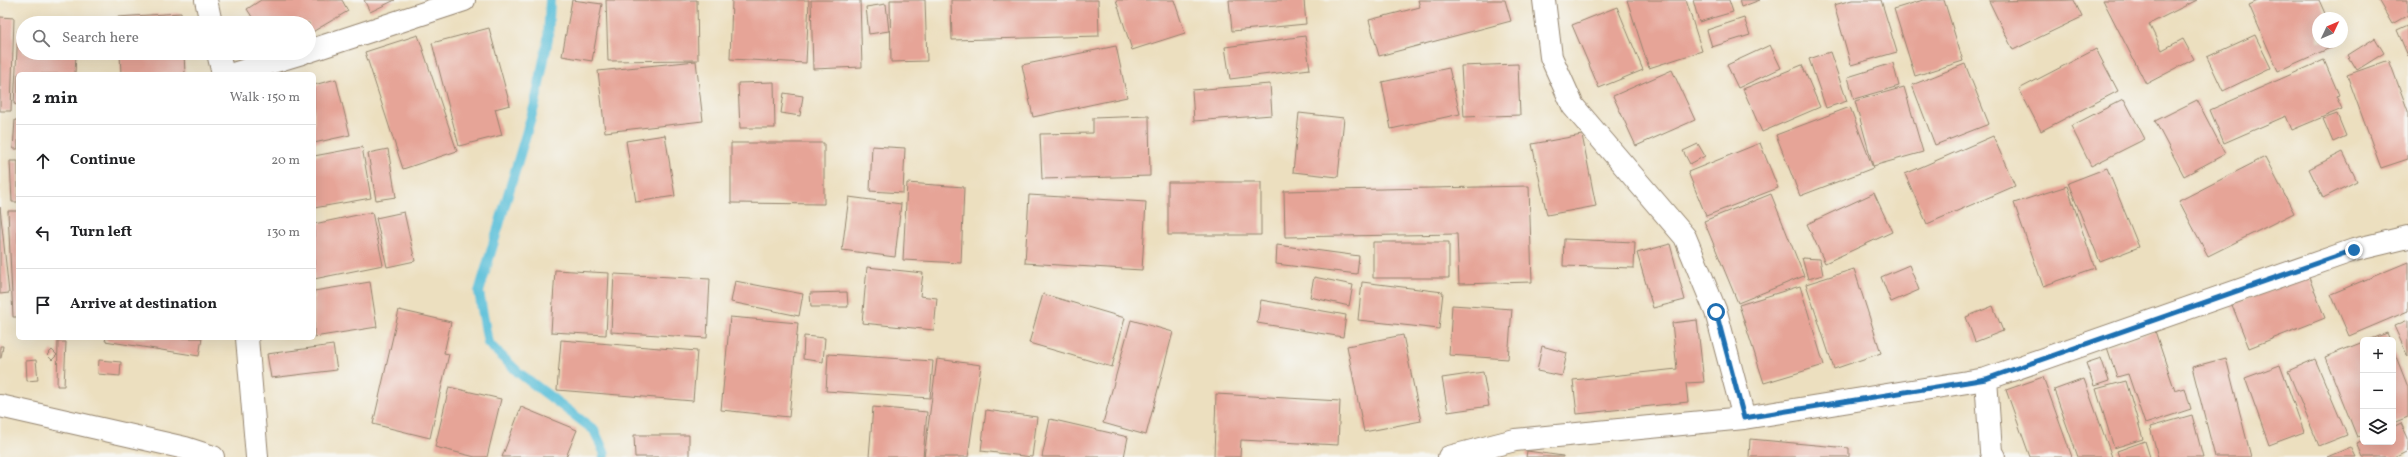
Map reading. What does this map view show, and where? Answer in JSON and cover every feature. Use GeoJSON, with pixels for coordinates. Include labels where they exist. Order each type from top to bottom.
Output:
{"type":"FeatureCollection","features":[{"type":"Feature","properties":{"kind":"street"},"geometry":{"type":"LineString","coordinates":[[206,0],[209,16]]}},
{"type":"Feature","properties":{"kind":"street"},"geometry":{"type":"LineString","coordinates":[[316,49],[464,0]]}},
{"type":"Feature","properties":{"kind":"street"},"geometry":{"type":"LineString","coordinates":[[1544,0],[1550,57],[1573,106],[1685,237],[1716,312],[1744,418]]}},
{"type":"Feature","properties":{"kind":"street"},"geometry":{"type":"LineString","coordinates":[[220,60],[223,72]]}},
{"type":"Feature","properties":{"kind":"street"},"geometry":{"type":"LineString","coordinates":[[240,72],[279,60]]}},
{"type":"Feature","properties":{"kind":"street"},"geometry":{"type":"LineString","coordinates":[[1449,457],[1515,440],[1744,418],[1986,379],[2354,250],[2408,237]]}},
{"type":"Feature","properties":{"kind":"street"},"geometry":{"type":"LineString","coordinates":[[247,340],[258,457]]}},
{"type":"Feature","properties":{"kind":"street"},"geometry":{"type":"LineString","coordinates":[[1986,379],[1991,452],[1994,457]]}},
{"type":"Feature","properties":{"kind":"street"},"geometry":{"type":"LineString","coordinates":[[0,406],[185,448],[213,457]]}},
{"type":"Feature","properties":{"kind":"building"},"geometry":{"type":"Polygon","coordinates":[[[261,0],[342,0],[348,11],[316,30],[316,16],[252,16],[247,9],[261,0]]]}},
{"type":"Feature","properties":{"kind":"building"},"geometry":{"type":"Polygon","coordinates":[[[364,0],[395,0],[370,12],[364,0]]]}},
{"type":"Feature","properties":{"kind":"building"},"geometry":{"type":"Polygon","coordinates":[[[572,0],[602,4],[592,61],[562,56],[572,0]]]}},
{"type":"Feature","properties":{"kind":"building"},"geometry":{"type":"Polygon","coordinates":[[[606,0],[697,0],[698,60],[608,61],[606,0]]]}},
{"type":"Feature","properties":{"kind":"building"},"geometry":{"type":"Polygon","coordinates":[[[732,0],[809,0],[806,63],[730,59],[732,0]]]}},
{"type":"Feature","properties":{"kind":"building"},"geometry":{"type":"Polygon","coordinates":[[[811,0],[860,0],[862,67],[813,69],[811,0]]]}},
{"type":"Feature","properties":{"kind":"building"},"geometry":{"type":"Polygon","coordinates":[[[890,0],[925,0],[927,61],[891,62],[890,0]]]}},
{"type":"Feature","properties":{"kind":"building"},"geometry":{"type":"Polygon","coordinates":[[[951,0],[1098,0],[1099,36],[952,40],[951,0]]]}},
{"type":"Feature","properties":{"kind":"building"},"geometry":{"type":"Polygon","coordinates":[[[1116,0],[1174,0],[1185,33],[1132,50],[1116,0]]]}},
{"type":"Feature","properties":{"kind":"building"},"geometry":{"type":"Polygon","coordinates":[[[1229,0],[1304,0],[1306,24],[1232,31],[1229,0]]]}},
{"type":"Feature","properties":{"kind":"building"},"geometry":{"type":"Polygon","coordinates":[[[1418,0],[1505,0],[1511,21],[1379,56],[1369,20],[1420,7],[1418,0]]]}},
{"type":"Feature","properties":{"kind":"building"},"geometry":{"type":"Polygon","coordinates":[[[1627,0],[1686,0],[1702,51],[1649,68],[1627,0]]]}},
{"type":"Feature","properties":{"kind":"building"},"geometry":{"type":"Polygon","coordinates":[[[1693,0],[1729,0],[1733,12],[1699,22],[1693,0]]]}},
{"type":"Feature","properties":{"kind":"building"},"geometry":{"type":"Polygon","coordinates":[[[1739,0],[1760,0],[1741,7],[1739,0]]]}},
{"type":"Feature","properties":{"kind":"building"},"geometry":{"type":"Polygon","coordinates":[[[1852,0],[1881,0],[1897,52],[1851,65],[1834,5],[1852,0]]]}},
{"type":"Feature","properties":{"kind":"building"},"geometry":{"type":"Polygon","coordinates":[[[1923,0],[1944,0],[1963,61],[1915,76],[1894,9],[1923,0]]]}},
{"type":"Feature","properties":{"kind":"building"},"geometry":{"type":"Polygon","coordinates":[[[2074,0],[2082,17],[2013,50],[1989,1],[2074,0]]]}},
{"type":"Feature","properties":{"kind":"building"},"geometry":{"type":"Polygon","coordinates":[[[2103,0],[2197,0],[2149,24],[2162,50],[2183,39],[2194,59],[2146,84],[2103,0]]]}},
{"type":"Feature","properties":{"kind":"building"},"geometry":{"type":"Polygon","coordinates":[[[2260,0],[2319,0],[2324,12],[2312,12],[2312,48],[2330,48],[2278,71],[2249,5],[2260,0]]]}},
{"type":"Feature","properties":{"kind":"building"},"geometry":{"type":"Polygon","coordinates":[[[2378,0],[2408,0],[2408,15],[2392,24],[2378,0]]]}},
{"type":"Feature","properties":{"kind":"building"},"geometry":{"type":"Polygon","coordinates":[[[886,4],[889,31],[869,34],[866,7],[886,4]]]}},
{"type":"Feature","properties":{"kind":"building"},"geometry":{"type":"Polygon","coordinates":[[[1617,7],[1643,70],[1599,88],[1572,25],[1617,7]]]}},
{"type":"Feature","properties":{"kind":"building"},"geometry":{"type":"Polygon","coordinates":[[[181,13],[181,16],[133,16],[181,13]]]}},
{"type":"Feature","properties":{"kind":"building"},"geometry":{"type":"Polygon","coordinates":[[[0,17],[14,18],[11,111],[0,111],[0,17]]]}},
{"type":"Feature","properties":{"kind":"building"},"geometry":{"type":"Polygon","coordinates":[[[1744,18],[1750,35],[1712,47],[1707,30],[1744,18]]]}},
{"type":"Feature","properties":{"kind":"building"},"geometry":{"type":"Polygon","coordinates":[[[2408,25],[2408,56],[2397,30],[2408,25]]]}},
{"type":"Feature","properties":{"kind":"building"},"geometry":{"type":"Polygon","coordinates":[[[489,28],[510,105],[495,109],[502,135],[459,146],[432,43],[489,28]]]}},
{"type":"Feature","properties":{"kind":"building"},"geometry":{"type":"Polygon","coordinates":[[[418,35],[457,151],[403,169],[365,52],[418,35]]]}},
{"type":"Feature","properties":{"kind":"building"},"geometry":{"type":"Polygon","coordinates":[[[2255,35],[2271,68],[2223,91],[2207,57],[2255,35]]]}},
{"type":"Feature","properties":{"kind":"building"},"geometry":{"type":"Polygon","coordinates":[[[1305,36],[1310,69],[1230,79],[1225,47],[1305,36]]]}},
{"type":"Feature","properties":{"kind":"building"},"geometry":{"type":"Polygon","coordinates":[[[2375,38],[2384,53],[2357,70],[2348,55],[2375,38]]]}},
{"type":"Feature","properties":{"kind":"building"},"geometry":{"type":"Polygon","coordinates":[[[1770,45],[1781,68],[1738,88],[1727,65],[1770,45]]]}},
{"type":"Feature","properties":{"kind":"building"},"geometry":{"type":"Polygon","coordinates":[[[1116,46],[1127,97],[1033,117],[1022,65],[1116,46]]]}},
{"type":"Feature","properties":{"kind":"building"},"geometry":{"type":"Polygon","coordinates":[[[2096,49],[2118,91],[2041,131],[2019,89],[2096,49]]]}},
{"type":"Feature","properties":{"kind":"building"},"geometry":{"type":"Polygon","coordinates":[[[1830,52],[1847,101],[1826,108],[1809,59],[1830,52]]]}},
{"type":"Feature","properties":{"kind":"building"},"geometry":{"type":"Polygon","coordinates":[[[16,60],[76,60],[75,72],[16,72],[16,104],[14,104],[16,60]]]}},
{"type":"Feature","properties":{"kind":"building"},"geometry":{"type":"Polygon","coordinates":[[[120,60],[184,60],[185,72],[121,72],[120,60]]]}},
{"type":"Feature","properties":{"kind":"building"},"geometry":{"type":"Polygon","coordinates":[[[2324,60],[2339,95],[2336,96],[2342,109],[2292,130],[2286,116],[2224,143],[2210,110],[2324,60]]]}},
{"type":"Feature","properties":{"kind":"building"},"geometry":{"type":"Polygon","coordinates":[[[2389,60],[2408,111],[2408,159],[2381,168],[2347,75],[2389,60]]]}},
{"type":"Feature","properties":{"kind":"building"},"geometry":{"type":"Polygon","coordinates":[[[696,61],[703,121],[605,132],[598,71],[696,61]]]}},
{"type":"Feature","properties":{"kind":"building"},"geometry":{"type":"Polygon","coordinates":[[[1893,63],[1899,86],[1854,99],[1848,77],[1893,63]]]}},
{"type":"Feature","properties":{"kind":"building"},"geometry":{"type":"Polygon","coordinates":[[[1518,64],[1520,115],[1464,117],[1461,66],[1518,64]]]}},
{"type":"Feature","properties":{"kind":"building"},"geometry":{"type":"Polygon","coordinates":[[[1965,64],[1989,124],[1935,145],[1912,85],[1965,64]]]}},
{"type":"Feature","properties":{"kind":"building"},"geometry":{"type":"Polygon","coordinates":[[[1802,65],[1820,107],[1762,132],[1743,89],[1802,65]]]}},
{"type":"Feature","properties":{"kind":"building"},"geometry":{"type":"Polygon","coordinates":[[[1449,68],[1460,114],[1391,129],[1382,82],[1449,68]]]}},
{"type":"Feature","properties":{"kind":"building"},"geometry":{"type":"Polygon","coordinates":[[[1672,70],[1695,120],[1636,146],[1613,96],[1672,70]]]}},
{"type":"Feature","properties":{"kind":"building"},"geometry":{"type":"Polygon","coordinates":[[[336,79],[350,135],[316,143],[316,84],[336,79]]]}},
{"type":"Feature","properties":{"kind":"building"},"geometry":{"type":"Polygon","coordinates":[[[774,82],[775,128],[740,128],[738,83],[774,82]]]}},
{"type":"Feature","properties":{"kind":"building"},"geometry":{"type":"Polygon","coordinates":[[[1270,84],[1272,115],[1194,121],[1192,90],[1270,84]]]}},
{"type":"Feature","properties":{"kind":"building"},"geometry":{"type":"Polygon","coordinates":[[[1904,87],[1923,152],[1873,166],[1855,101],[1904,87]]]}},
{"type":"Feature","properties":{"kind":"building"},"geometry":{"type":"Polygon","coordinates":[[[784,93],[803,96],[800,116],[781,113],[784,93]]]}},
{"type":"Feature","properties":{"kind":"building"},"geometry":{"type":"Polygon","coordinates":[[[2124,99],[2145,139],[2091,166],[2071,126],[2124,99]]]}},
{"type":"Feature","properties":{"kind":"building"},"geometry":{"type":"Polygon","coordinates":[[[2197,100],[2225,154],[2184,176],[2155,121],[2197,100]]]}},
{"type":"Feature","properties":{"kind":"building"},"geometry":{"type":"Polygon","coordinates":[[[1850,107],[1873,168],[1800,196],[1776,135],[1850,107]]]}},
{"type":"Feature","properties":{"kind":"building"},"geometry":{"type":"Polygon","coordinates":[[[1299,113],[1344,118],[1338,177],[1293,172],[1299,113]]]}},
{"type":"Feature","properties":{"kind":"building"},"geometry":{"type":"Polygon","coordinates":[[[2337,114],[2346,136],[2333,142],[2323,119],[2337,114]]]}},
{"type":"Feature","properties":{"kind":"building"},"geometry":{"type":"Polygon","coordinates":[[[1149,116],[1150,176],[1042,179],[1040,134],[1093,133],[1093,118],[1149,116]]]}},
{"type":"Feature","properties":{"kind":"building"},"geometry":{"type":"Polygon","coordinates":[[[15,120],[16,120],[16,149],[13,149],[15,120]]]}},
{"type":"Feature","properties":{"kind":"building"},"geometry":{"type":"Polygon","coordinates":[[[665,135],[675,196],[636,202],[626,141],[665,135]]]}},
{"type":"Feature","properties":{"kind":"building"},"geometry":{"type":"Polygon","coordinates":[[[1582,135],[1596,206],[1547,215],[1532,144],[1582,135]]]}},
{"type":"Feature","properties":{"kind":"building"},"geometry":{"type":"Polygon","coordinates":[[[1993,136],[2015,186],[1927,224],[1905,174],[1993,136]]]}},
{"type":"Feature","properties":{"kind":"building"},"geometry":{"type":"Polygon","coordinates":[[[731,143],[824,143],[824,204],[731,203],[731,143]]]}},
{"type":"Feature","properties":{"kind":"building"},"geometry":{"type":"Polygon","coordinates":[[[1760,143],[1778,188],[1706,216],[1688,172],[1760,143]]]}},
{"type":"Feature","properties":{"kind":"building"},"geometry":{"type":"Polygon","coordinates":[[[1698,144],[1705,156],[1690,164],[1683,151],[1698,144]]]}},
{"type":"Feature","properties":{"kind":"building"},"geometry":{"type":"Polygon","coordinates":[[[872,146],[905,148],[903,193],[870,191],[872,146]]]}},
{"type":"Feature","properties":{"kind":"building"},"geometry":{"type":"Polygon","coordinates":[[[362,147],[371,198],[316,208],[316,156],[362,147]]]}},
{"type":"Feature","properties":{"kind":"building"},"geometry":{"type":"Polygon","coordinates":[[[388,149],[396,197],[376,200],[368,153],[388,149]]]}},
{"type":"Feature","properties":{"kind":"building"},"geometry":{"type":"Polygon","coordinates":[[[2343,152],[2357,181],[2323,198],[2309,169],[2343,152]]]}},
{"type":"Feature","properties":{"kind":"building"},"geometry":{"type":"Polygon","coordinates":[[[2265,157],[2294,213],[2208,256],[2179,201],[2265,157]]]}},
{"type":"Feature","properties":{"kind":"building"},"geometry":{"type":"Polygon","coordinates":[[[10,161],[16,161],[16,202],[12,202],[10,161]]]}},
{"type":"Feature","properties":{"kind":"building"},"geometry":{"type":"Polygon","coordinates":[[[2107,168],[2139,247],[2100,262],[2068,183],[2107,168]]]}},
{"type":"Feature","properties":{"kind":"building"},"geometry":{"type":"Polygon","coordinates":[[[1168,182],[1261,182],[1261,235],[1168,235],[1168,182]]]}},
{"type":"Feature","properties":{"kind":"building"},"geometry":{"type":"Polygon","coordinates":[[[907,183],[964,187],[961,263],[903,260],[907,183]]]}},
{"type":"Feature","properties":{"kind":"building"},"geometry":{"type":"Polygon","coordinates":[[[1529,186],[1532,282],[1459,284],[1457,234],[1285,237],[1284,191],[1529,186]]]}},
{"type":"Feature","properties":{"kind":"building"},"geometry":{"type":"Polygon","coordinates":[[[2067,186],[2095,268],[2043,286],[2014,203],[2067,186]]]}},
{"type":"Feature","properties":{"kind":"building"},"geometry":{"type":"Polygon","coordinates":[[[1874,193],[1892,232],[1825,263],[1807,224],[1874,193]]]}},
{"type":"Feature","properties":{"kind":"building"},"geometry":{"type":"Polygon","coordinates":[[[1771,194],[1804,276],[1738,303],[1704,221],[1771,194]]]}},
{"type":"Feature","properties":{"kind":"building"},"geometry":{"type":"Polygon","coordinates":[[[1029,195],[1146,202],[1142,270],[1025,263],[1029,195]]]}},
{"type":"Feature","properties":{"kind":"building"},"geometry":{"type":"Polygon","coordinates":[[[849,197],[901,204],[895,257],[842,250],[849,197]]]}},
{"type":"Feature","properties":{"kind":"building"},"geometry":{"type":"Polygon","coordinates":[[[0,207],[9,293],[0,294],[0,207]]]}},
{"type":"Feature","properties":{"kind":"building"},"geometry":{"type":"Polygon","coordinates":[[[8,211],[16,211],[16,317],[13,317],[8,211]]]}},
{"type":"Feature","properties":{"kind":"building"},"geometry":{"type":"Polygon","coordinates":[[[372,212],[383,265],[316,279],[316,224],[372,212]]]}},
{"type":"Feature","properties":{"kind":"building"},"geometry":{"type":"Polygon","coordinates":[[[404,212],[415,261],[387,267],[376,218],[404,212]]]}},
{"type":"Feature","properties":{"kind":"building"},"geometry":{"type":"Polygon","coordinates":[[[1564,239],[1635,242],[1634,268],[1563,266],[1564,239]]]}},
{"type":"Feature","properties":{"kind":"building"},"geometry":{"type":"Polygon","coordinates":[[[1373,242],[1449,242],[1449,278],[1373,278],[1373,242]]]}},
{"type":"Feature","properties":{"kind":"building"},"geometry":{"type":"Polygon","coordinates":[[[1670,244],[1685,300],[1653,308],[1637,253],[1670,244]]]}},
{"type":"Feature","properties":{"kind":"building"},"geometry":{"type":"Polygon","coordinates":[[[1277,245],[1359,256],[1357,274],[1276,264],[1277,245]]]}},
{"type":"Feature","properties":{"kind":"building"},"geometry":{"type":"Polygon","coordinates":[[[1802,258],[1820,259],[1823,275],[1808,279],[1802,258]]]}},
{"type":"Feature","properties":{"kind":"building"},"geometry":{"type":"Polygon","coordinates":[[[2408,262],[2408,311],[2349,336],[2331,294],[2408,262]]]}},
{"type":"Feature","properties":{"kind":"building"},"geometry":{"type":"Polygon","coordinates":[[[1909,265],[1919,290],[1891,302],[1881,277],[1909,265]]]}},
{"type":"Feature","properties":{"kind":"building"},"geometry":{"type":"Polygon","coordinates":[[[867,267],[923,273],[920,296],[937,298],[934,330],[862,323],[867,267]]]}},
{"type":"Feature","properties":{"kind":"building"},"geometry":{"type":"Polygon","coordinates":[[[1854,269],[1881,353],[1834,369],[1806,284],[1854,269]]]}},
{"type":"Feature","properties":{"kind":"building"},"geometry":{"type":"Polygon","coordinates":[[[555,270],[609,273],[606,335],[551,332],[555,270]]]}},
{"type":"Feature","properties":{"kind":"building"},"geometry":{"type":"Polygon","coordinates":[[[614,274],[710,279],[707,338],[611,332],[614,274]]]}},
{"type":"Feature","properties":{"kind":"building"},"geometry":{"type":"Polygon","coordinates":[[[2308,275],[2325,318],[2249,348],[2232,305],[2308,275]]]}},
{"type":"Feature","properties":{"kind":"building"},"geometry":{"type":"Polygon","coordinates":[[[1314,277],[1353,285],[1349,306],[1310,297],[1314,277]]]}},
{"type":"Feature","properties":{"kind":"building"},"geometry":{"type":"Polygon","coordinates":[[[735,281],[803,294],[799,316],[731,302],[735,281]]]}},
{"type":"Feature","properties":{"kind":"building"},"geometry":{"type":"Polygon","coordinates":[[[370,282],[377,327],[316,337],[316,291],[370,282]]]}},
{"type":"Feature","properties":{"kind":"building"},"geometry":{"type":"Polygon","coordinates":[[[1362,282],[1443,292],[1439,329],[1358,320],[1362,282]]]}},
{"type":"Feature","properties":{"kind":"building"},"geometry":{"type":"Polygon","coordinates":[[[1800,286],[1824,365],[1764,383],[1739,305],[1800,286]]]}},
{"type":"Feature","properties":{"kind":"building"},"geometry":{"type":"Polygon","coordinates":[[[847,292],[848,307],[811,307],[810,293],[847,292]]]}},
{"type":"Feature","properties":{"kind":"building"},"geometry":{"type":"Polygon","coordinates":[[[1043,294],[1125,318],[1112,367],[1029,343],[1043,294]]]}},
{"type":"Feature","properties":{"kind":"building"},"geometry":{"type":"Polygon","coordinates":[[[1261,300],[1346,315],[1343,337],[1257,323],[1261,300]]]}},
{"type":"Feature","properties":{"kind":"building"},"geometry":{"type":"Polygon","coordinates":[[[1452,305],[1512,309],[1508,359],[1449,355],[1452,305]]]}},
{"type":"Feature","properties":{"kind":"building"},"geometry":{"type":"Polygon","coordinates":[[[1993,306],[2003,331],[1975,342],[1966,317],[1993,306]]]}},
{"type":"Feature","properties":{"kind":"building"},"geometry":{"type":"Polygon","coordinates":[[[399,310],[451,322],[444,353],[449,354],[430,438],[373,424],[399,310]]]}},
{"type":"Feature","properties":{"kind":"building"},"geometry":{"type":"Polygon","coordinates":[[[730,317],[798,323],[789,417],[721,410],[730,317]]]}},
{"type":"Feature","properties":{"kind":"building"},"geometry":{"type":"Polygon","coordinates":[[[1131,320],[1173,332],[1146,435],[1103,423],[1131,320]]]}},
{"type":"Feature","properties":{"kind":"building"},"geometry":{"type":"Polygon","coordinates":[[[1697,320],[1704,382],[1686,383],[1688,402],[1577,414],[1573,380],[1677,369],[1672,323],[1697,320]]]}},
{"type":"Feature","properties":{"kind":"building"},"geometry":{"type":"Polygon","coordinates":[[[2408,320],[2408,357],[2394,326],[2408,320]]]}},
{"type":"Feature","properties":{"kind":"building"},"geometry":{"type":"Polygon","coordinates":[[[2155,331],[2175,391],[2185,388],[2191,409],[2145,424],[2128,374],[2117,377],[2107,347],[2155,331]]]}},
{"type":"Feature","properties":{"kind":"building"},"geometry":{"type":"Polygon","coordinates":[[[2387,333],[2389,337],[2377,337],[2387,333]]]}},
{"type":"Feature","properties":{"kind":"building"},"geometry":{"type":"Polygon","coordinates":[[[1403,335],[1421,421],[1364,432],[1347,346],[1403,335]]]}},
{"type":"Feature","properties":{"kind":"building"},"geometry":{"type":"Polygon","coordinates":[[[804,336],[825,338],[823,362],[803,359],[804,336]]]}},
{"type":"Feature","properties":{"kind":"building"},"geometry":{"type":"Polygon","coordinates":[[[105,340],[202,340],[199,356],[105,340]]]}},
{"type":"Feature","properties":{"kind":"building"},"geometry":{"type":"Polygon","coordinates":[[[561,340],[697,351],[693,401],[557,390],[561,340]]]}},
{"type":"Feature","properties":{"kind":"building"},"geometry":{"type":"Polygon","coordinates":[[[58,342],[66,342],[64,386],[57,386],[58,342]]]}},
{"type":"Feature","properties":{"kind":"building"},"geometry":{"type":"Polygon","coordinates":[[[2360,343],[2360,436],[2357,437],[2325,357],[2360,343]]]}},
{"type":"Feature","properties":{"kind":"building"},"geometry":{"type":"Polygon","coordinates":[[[333,345],[337,370],[271,378],[267,354],[333,345]]]}},
{"type":"Feature","properties":{"kind":"building"},"geometry":{"type":"Polygon","coordinates":[[[0,346],[3,346],[1,358],[0,358],[0,346]]]}},
{"type":"Feature","properties":{"kind":"building"},"geometry":{"type":"Polygon","coordinates":[[[1542,346],[1567,353],[1562,376],[1537,371],[1542,346]]]}},
{"type":"Feature","properties":{"kind":"building"},"geometry":{"type":"Polygon","coordinates":[[[52,350],[57,355],[52,360],[47,355],[52,350]]]}},
{"type":"Feature","properties":{"kind":"building"},"geometry":{"type":"Polygon","coordinates":[[[828,354],[933,361],[930,398],[826,391],[828,354]]]}},
{"type":"Feature","properties":{"kind":"building"},"geometry":{"type":"Polygon","coordinates":[[[2396,357],[2408,387],[2408,417],[2396,422],[2396,357]]]}},
{"type":"Feature","properties":{"kind":"building"},"geometry":{"type":"Polygon","coordinates":[[[2101,358],[2109,381],[2094,386],[2086,363],[2101,358]]]}},
{"type":"Feature","properties":{"kind":"building"},"geometry":{"type":"Polygon","coordinates":[[[2226,358],[2251,457],[2215,457],[2192,367],[2226,358]]]}},
{"type":"Feature","properties":{"kind":"building"},"geometry":{"type":"Polygon","coordinates":[[[937,359],[981,365],[968,457],[924,457],[937,359]]]}},
{"type":"Feature","properties":{"kind":"building"},"geometry":{"type":"Polygon","coordinates":[[[2315,359],[2347,435],[2319,446],[2288,371],[2315,359]]]}},
{"type":"Feature","properties":{"kind":"building"},"geometry":{"type":"Polygon","coordinates":[[[36,360],[38,380],[27,381],[26,361],[36,360]]]}},
{"type":"Feature","properties":{"kind":"building"},"geometry":{"type":"Polygon","coordinates":[[[99,360],[121,362],[120,376],[98,374],[99,360]]]}},
{"type":"Feature","properties":{"kind":"building"},"geometry":{"type":"Polygon","coordinates":[[[2280,365],[2304,432],[2269,445],[2245,378],[2280,365]]]}},
{"type":"Feature","properties":{"kind":"building"},"geometry":{"type":"Polygon","coordinates":[[[1483,372],[1489,406],[1448,412],[1442,378],[1483,372]]]}},
{"type":"Feature","properties":{"kind":"building"},"geometry":{"type":"Polygon","coordinates":[[[2043,377],[2072,457],[2030,457],[2006,390],[2043,377]]]}},
{"type":"Feature","properties":{"kind":"building"},"geometry":{"type":"Polygon","coordinates":[[[2084,379],[2112,457],[2078,457],[2054,390],[2084,379]]]}},
{"type":"Feature","properties":{"kind":"building"},"geometry":{"type":"Polygon","coordinates":[[[2126,381],[2143,439],[2114,448],[2096,389],[2126,381]]]}},
{"type":"Feature","properties":{"kind":"building"},"geometry":{"type":"Polygon","coordinates":[[[449,387],[501,399],[487,457],[475,457],[435,447],[449,387]]]}},
{"type":"Feature","properties":{"kind":"building"},"geometry":{"type":"Polygon","coordinates":[[[1216,394],[1340,401],[1338,445],[1241,440],[1240,457],[1214,457],[1216,394]]]}},
{"type":"Feature","properties":{"kind":"building"},"geometry":{"type":"Polygon","coordinates":[[[521,407],[577,430],[566,457],[502,457],[521,407]]]}},
{"type":"Feature","properties":{"kind":"building"},"geometry":{"type":"Polygon","coordinates":[[[873,407],[927,412],[923,457],[869,457],[873,407]]]}},
{"type":"Feature","properties":{"kind":"building"},"geometry":{"type":"Polygon","coordinates":[[[986,410],[1037,417],[1032,457],[981,451],[986,410]]]}},
{"type":"Feature","properties":{"kind":"building"},"geometry":{"type":"Polygon","coordinates":[[[2192,415],[2203,457],[2158,457],[2150,427],[2192,415]]]}},
{"type":"Feature","properties":{"kind":"building"},"geometry":{"type":"Polygon","coordinates":[[[1050,419],[1128,437],[1124,457],[1042,457],[1050,419]]]}},
{"type":"Feature","properties":{"kind":"building"},"geometry":{"type":"Polygon","coordinates":[[[2401,423],[2408,438],[2408,451],[2396,457],[2363,457],[2357,443],[2360,442],[2360,445],[2396,445],[2396,426],[2401,423]]]}},
{"type":"Feature","properties":{"kind":"building"},"geometry":{"type":"Polygon","coordinates":[[[634,435],[689,435],[689,457],[635,457],[634,435]]]}},
{"type":"Feature","properties":{"kind":"building"},"geometry":{"type":"Polygon","coordinates":[[[1750,439],[1849,448],[1849,457],[1749,457],[1750,439]]]}},
{"type":"Feature","properties":{"kind":"building"},"geometry":{"type":"Polygon","coordinates":[[[2145,441],[2150,457],[2119,457],[2117,451],[2145,441]]]}},
{"type":"Feature","properties":{"kind":"building"},"geometry":{"type":"Polygon","coordinates":[[[2351,447],[2356,457],[2327,457],[2351,447]]]}},
{"type":"Feature","properties":{"kind":"building"},"geometry":{"type":"Polygon","coordinates":[[[1527,451],[1563,456],[1563,457],[1526,457],[1527,451]]]}},
{"type":"Feature","properties":{"kind":"waterway"},"geometry":{"type":"LineString","coordinates":[[550,0],[548,39],[535,104],[479,292],[488,343],[519,373],[594,430],[605,454],[604,457]]}},
{"type":"Feature","properties":{"kind":"route"},"geometry":{"type":"LineString","coordinates":[[1716,312],[1744,418],[1986,379],[2354,250]]}}]}
